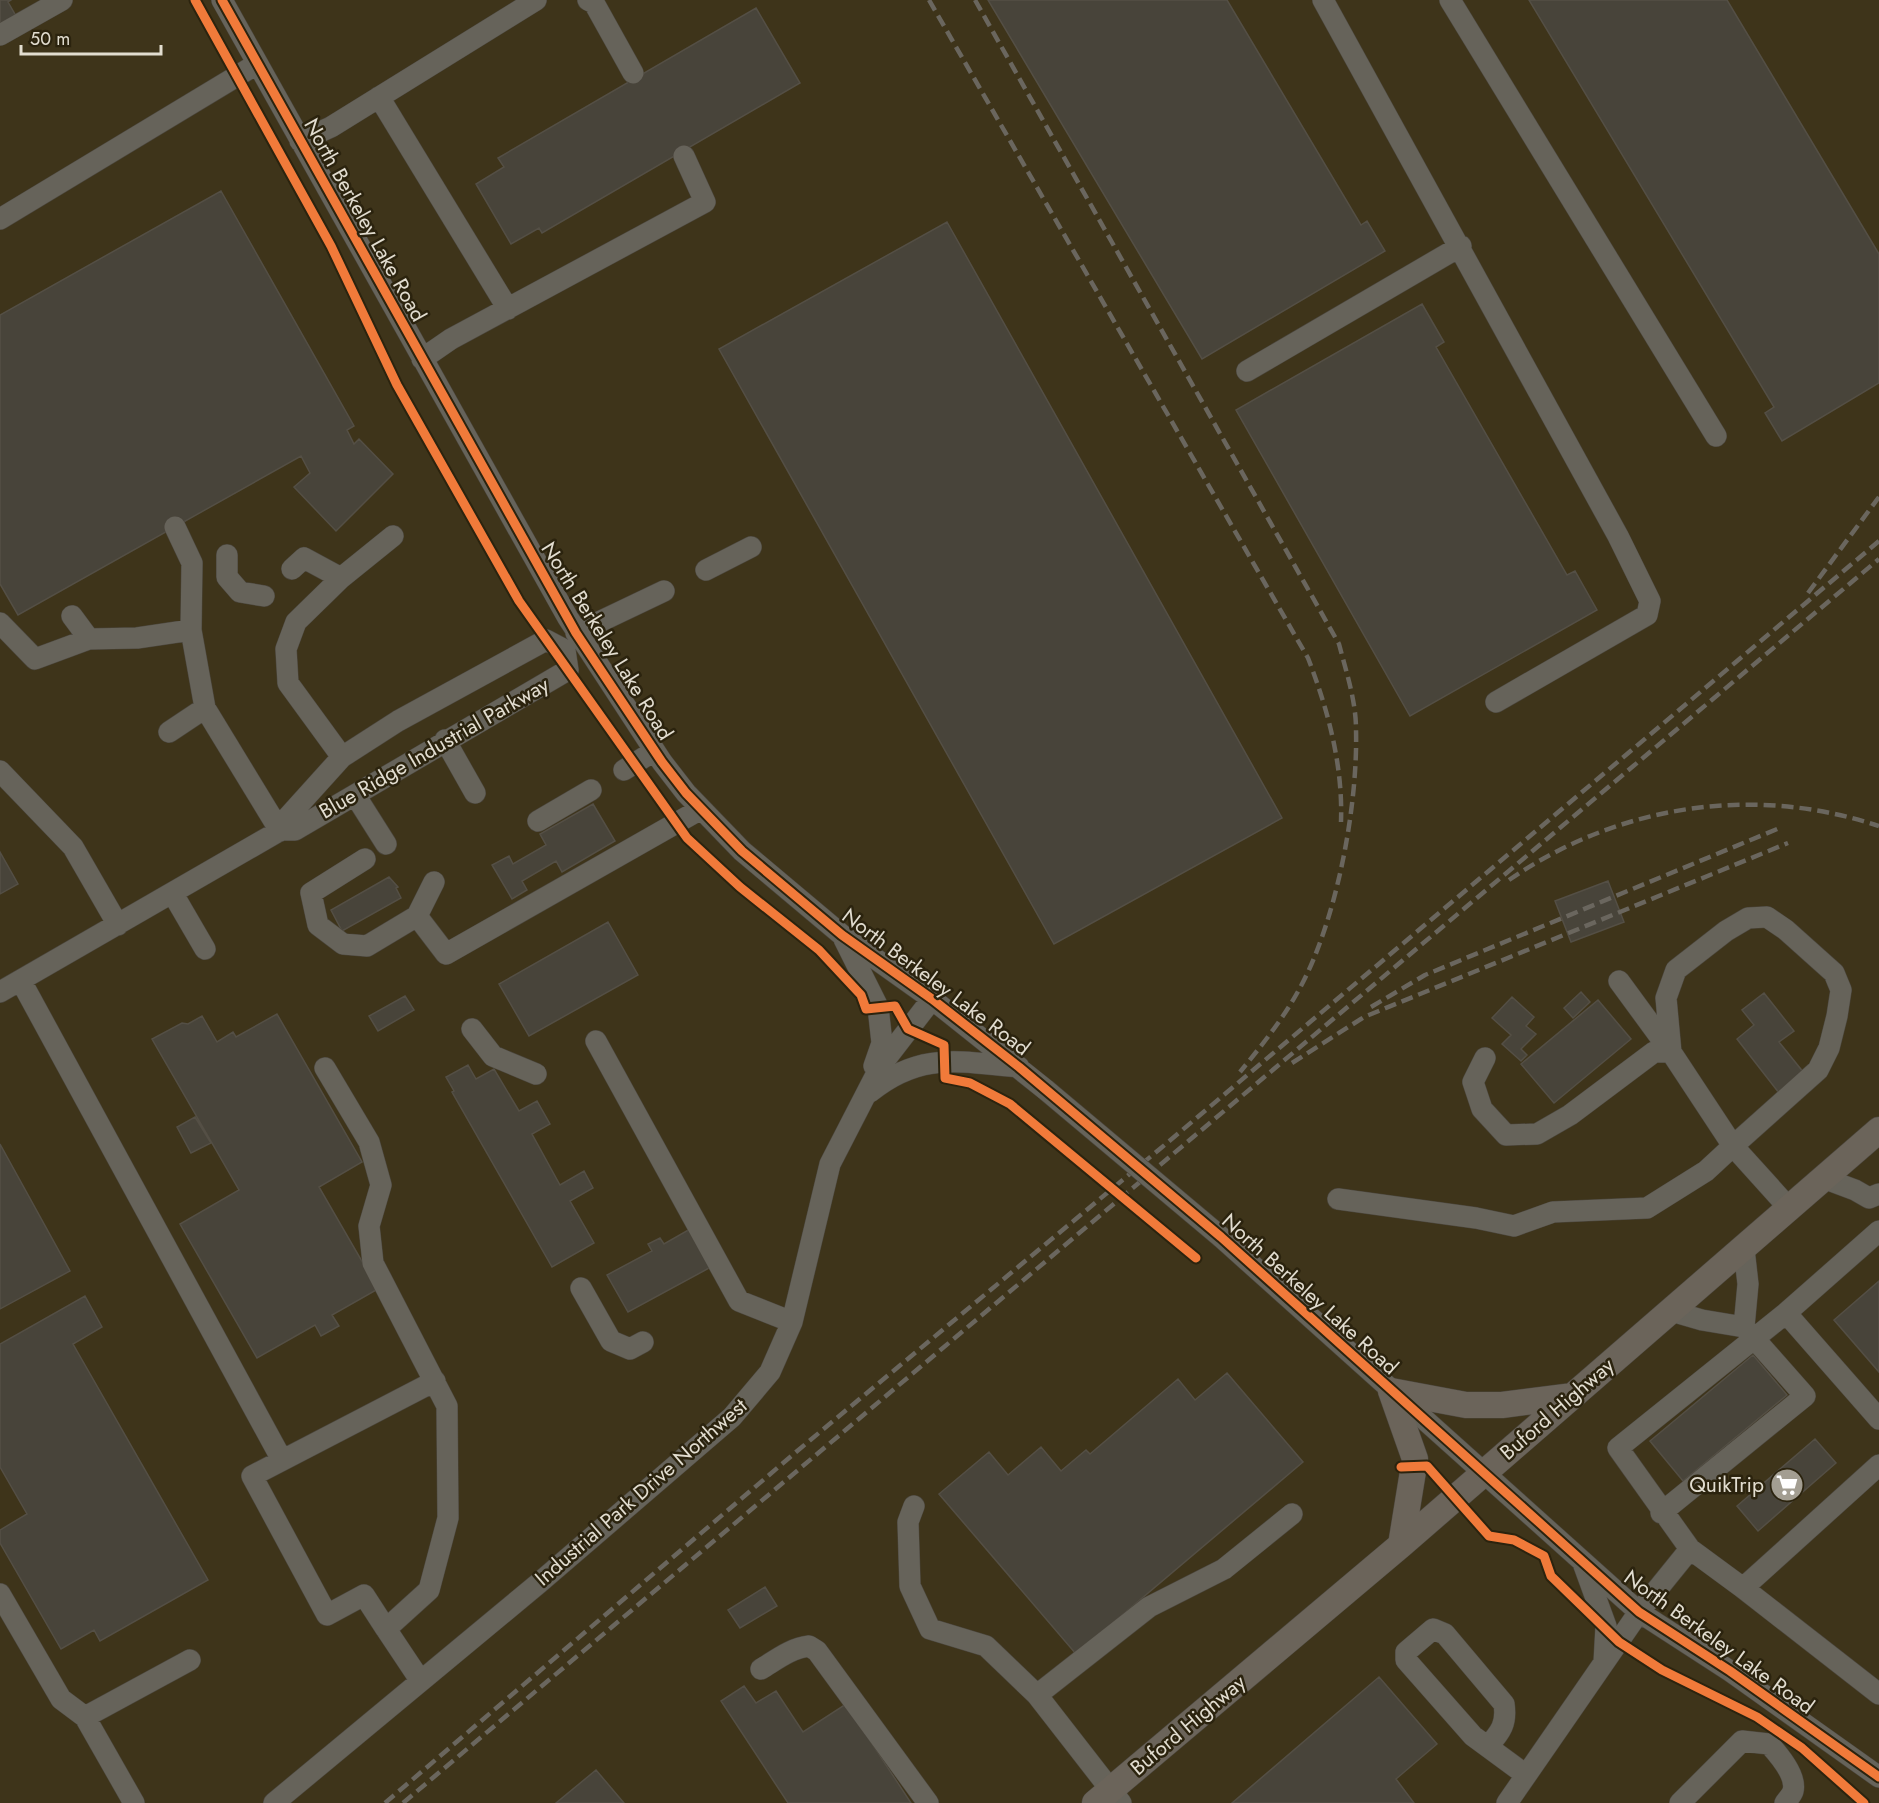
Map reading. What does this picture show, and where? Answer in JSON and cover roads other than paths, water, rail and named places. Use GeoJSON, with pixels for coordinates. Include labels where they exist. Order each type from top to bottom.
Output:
{"type":"FeatureCollection","features":[{"type":"Feature","properties":{"kind":"main road","name":"Buford Highway"},"geometry":{"type":"LineString","coordinates":[[1109,1799],[1879,1130]]}},
{"type":"Feature","properties":{"kind":"main road"},"geometry":{"type":"LineString","coordinates":[[1391,1391],[1466,1405],[1502,1405],[1573,1396]]}},
{"type":"Feature","properties":{"kind":"main road"},"geometry":{"type":"LineString","coordinates":[[1391,1391],[1415,1459],[1401,1545]]}},
{"type":"Feature","properties":{"kind":"street"},"geometry":{"type":"LineString","coordinates":[[0,36],[62,0]]}},
{"type":"Feature","properties":{"kind":"street","name":"North Berkeley Lake Road"},"geometry":{"type":"LineString","coordinates":[[222,0],[422,359],[574,641],[654,751],[701,808],[742,850],[842,934],[932,999],[1019,1067],[1221,1238],[1639,1612],[1876,1768]]}},
{"type":"Feature","properties":{"kind":"street"},"geometry":{"type":"LineString","coordinates":[[300,141],[331,127],[536,0]]}},
{"type":"Feature","properties":{"kind":"street"},"geometry":{"type":"LineString","coordinates":[[588,0],[594,3],[633,73]]}},
{"type":"Feature","properties":{"kind":"street"},"geometry":{"type":"LineString","coordinates":[[1323,0],[1461,246],[1618,536],[1650,601],[1647,615],[1497,702]]}},
{"type":"Feature","properties":{"kind":"street"},"geometry":{"type":"LineString","coordinates":[[1450,0],[1716,436]]}},
{"type":"Feature","properties":{"kind":"street"},"geometry":{"type":"LineString","coordinates":[[0,219],[257,64]]}},
{"type":"Feature","properties":{"kind":"street"},"geometry":{"type":"LineString","coordinates":[[379,97],[508,309]]}},
{"type":"Feature","properties":{"kind":"street"},"geometry":{"type":"LineString","coordinates":[[422,359],[508,309],[705,202],[684,156]]}},
{"type":"Feature","properties":{"kind":"street"},"geometry":{"type":"LineString","coordinates":[[1247,371],[1461,246]]}},
{"type":"Feature","properties":{"kind":"street"},"geometry":{"type":"LineString","coordinates":[[175,527],[192,563],[190,630],[206,708],[280,831]]}},
{"type":"Feature","properties":{"kind":"street"},"geometry":{"type":"LineString","coordinates":[[342,757],[288,682],[285,649],[296,622],[340,578],[393,536]]}},
{"type":"Feature","properties":{"kind":"street"},"geometry":{"type":"LineString","coordinates":[[706,570],[751,547]]}},
{"type":"Feature","properties":{"kind":"street"},"geometry":{"type":"LineString","coordinates":[[227,555],[227,577],[240,592],[264,596]]}},
{"type":"Feature","properties":{"kind":"street"},"geometry":{"type":"LineString","coordinates":[[292,569],[304,558],[340,578]]}},
{"type":"Feature","properties":{"kind":"street"},"geometry":{"type":"LineString","coordinates":[[574,641],[664,591]]}},
{"type":"Feature","properties":{"kind":"street"},"geometry":{"type":"LineString","coordinates":[[72,616],[89,639]]}},
{"type":"Feature","properties":{"kind":"street"},"geometry":{"type":"LineString","coordinates":[[0,622],[35,659],[89,639],[137,638],[190,630]]}},
{"type":"Feature","properties":{"kind":"street","name":"Blue Ridge Industrial Parkway"},"geometry":{"type":"LineString","coordinates":[[0,992],[280,831],[294,830],[568,670],[574,641],[546,640],[398,720],[342,757],[285,819],[280,831]]}},
{"type":"Feature","properties":{"kind":"street"},"geometry":{"type":"LineString","coordinates":[[169,732],[206,708]]}},
{"type":"Feature","properties":{"kind":"street"},"geometry":{"type":"LineString","coordinates":[[445,740],[475,793]]}},
{"type":"Feature","properties":{"kind":"street"},"geometry":{"type":"LineString","coordinates":[[624,770],[654,751]]}},
{"type":"Feature","properties":{"kind":"street"},"geometry":{"type":"LineString","coordinates":[[0,771],[73,846],[118,925]]}},
{"type":"Feature","properties":{"kind":"street"},"geometry":{"type":"LineString","coordinates":[[538,821],[591,790]]}},
{"type":"Feature","properties":{"kind":"street"},"geometry":{"type":"LineString","coordinates":[[355,795],[386,844]]}},
{"type":"Feature","properties":{"kind":"street"},"geometry":{"type":"LineString","coordinates":[[417,916],[446,954],[701,808]]}},
{"type":"Feature","properties":{"kind":"street"},"geometry":{"type":"LineString","coordinates":[[365,859],[311,892],[318,925],[343,944],[367,946],[417,916],[434,882]]}},
{"type":"Feature","properties":{"kind":"street"},"geometry":{"type":"LineString","coordinates":[[172,894],[205,949]]}},
{"type":"Feature","properties":{"kind":"street"},"geometry":{"type":"LineString","coordinates":[[1338,1199],[1476,1218],[1515,1226],[1553,1212],[1647,1208],[1706,1171],[1818,1070],[1829,1048],[1842,990],[1834,974],[1786,930],[1767,917],[1748,918],[1726,931],[1676,970],[1666,998],[1671,1053]]}},
{"type":"Feature","properties":{"kind":"street"},"geometry":{"type":"LineString","coordinates":[[842,934],[878,1007],[882,1043],[862,1098]]}},
{"type":"Feature","properties":{"kind":"street"},"geometry":{"type":"LineString","coordinates":[[21,981],[282,1460]]}},
{"type":"Feature","properties":{"kind":"street"},"geometry":{"type":"LineString","coordinates":[[1619,981],[1671,1053],[1733,1146],[1789,1208]]}},
{"type":"Feature","properties":{"kind":"street","name":"Industrial Park Drive Northwest"},"geometry":{"type":"LineString","coordinates":[[274,1803],[539,1583],[732,1417],[770,1372],[792,1322],[830,1164],[881,1065],[932,999]]}},
{"type":"Feature","properties":{"kind":"street"},"geometry":{"type":"LineString","coordinates":[[472,1029],[493,1056],[536,1074]]}},
{"type":"Feature","properties":{"kind":"street"},"geometry":{"type":"LineString","coordinates":[[596,1041],[739,1301],[792,1322]]}},
{"type":"Feature","properties":{"kind":"street"},"geometry":{"type":"LineString","coordinates":[[1485,1058],[1473,1082],[1482,1109],[1506,1135],[1537,1134],[1570,1115],[1654,1053],[1671,1053]]}},
{"type":"Feature","properties":{"kind":"street"},"geometry":{"type":"LineString","coordinates":[[862,1098],[891,1074],[932,1061],[1019,1067]]}},
{"type":"Feature","properties":{"kind":"street"},"geometry":{"type":"LineString","coordinates":[[325,1068],[369,1142],[381,1185],[369,1226],[373,1263],[447,1406],[448,1518],[429,1590],[386,1629]]}},
{"type":"Feature","properties":{"kind":"street"},"geometry":{"type":"LineString","coordinates":[[1823,1178],[1869,1198],[1879,1194]]}},
{"type":"Feature","properties":{"kind":"street"},"geometry":{"type":"LineString","coordinates":[[1879,1231],[1786,1313],[1750,1332],[1618,1448],[1661,1513],[1690,1549],[1879,1694]]}},
{"type":"Feature","properties":{"kind":"street"},"geometry":{"type":"LineString","coordinates":[[1744,1249],[1750,1332]]}},
{"type":"Feature","properties":{"kind":"street"},"geometry":{"type":"LineString","coordinates":[[581,1288],[611,1341],[630,1349],[643,1342]]}},
{"type":"Feature","properties":{"kind":"street"},"geometry":{"type":"LineString","coordinates":[[1661,1513],[1805,1396],[1750,1332],[1671,1311]]}},
{"type":"Feature","properties":{"kind":"street"},"geometry":{"type":"LineString","coordinates":[[1786,1313],[1879,1419]]}},
{"type":"Feature","properties":{"kind":"street"},"geometry":{"type":"LineString","coordinates":[[420,1680],[364,1595],[327,1615],[252,1476],[435,1381]]}},
{"type":"Feature","properties":{"kind":"street"},"geometry":{"type":"LineString","coordinates":[[1743,1588],[1879,1465]]}},
{"type":"Feature","properties":{"kind":"street"},"geometry":{"type":"LineString","coordinates":[[914,1506],[908,1522],[910,1586],[930,1629],[986,1646],[1037,1695],[1109,1799]]}},
{"type":"Feature","properties":{"kind":"street"},"geometry":{"type":"LineString","coordinates":[[1037,1695],[1149,1606],[1224,1569],[1292,1515]]}},
{"type":"Feature","properties":{"kind":"street"},"geometry":{"type":"LineString","coordinates":[[1639,1612],[1690,1549]]}},
{"type":"Feature","properties":{"kind":"street"},"geometry":{"type":"LineString","coordinates":[[1582,1562],[1606,1626],[1604,1665]]}},
{"type":"Feature","properties":{"kind":"street"},"geometry":{"type":"LineString","coordinates":[[0,1594],[61,1699],[85,1717],[134,1803]]}},
{"type":"Feature","properties":{"kind":"street","name":"North Berkeley Lake Road"},"geometry":{"type":"LineString","coordinates":[[1507,1803],[1639,1612]]}},
{"type":"Feature","properties":{"kind":"street"},"geometry":{"type":"LineString","coordinates":[[1488,1746],[1501,1733],[1506,1718],[1504,1704],[1444,1634],[1433,1629],[1406,1652],[1406,1660],[1473,1736],[1526,1775]]}},
{"type":"Feature","properties":{"kind":"street"},"geometry":{"type":"LineString","coordinates":[[761,1669],[803,1646],[809,1646],[817,1651],[928,1803]]}},
{"type":"Feature","properties":{"kind":"street"},"geometry":{"type":"LineString","coordinates":[[85,1717],[190,1660]]}},
{"type":"Feature","properties":{"kind":"street"},"geometry":{"type":"LineString","coordinates":[[1680,1803],[1742,1741],[1769,1744],[1777,1753],[1793,1782],[1793,1791],[1785,1803]]}},
{"type":"Feature","properties":{"kind":"railway"},"geometry":{"type":"LineString","coordinates":[[929,0],[1308,658],[1333,738],[1340,780],[1341,822]]}},
{"type":"Feature","properties":{"kind":"railway"},"geometry":{"type":"LineString","coordinates":[[975,0],[1339,644],[1350,686],[1356,729],[1356,759],[1349,826],[1335,895],[1314,959],[1301,986],[1280,1020],[1240,1072]]}},
{"type":"Feature","properties":{"kind":"railway"},"geometry":{"type":"LineString","coordinates":[[1808,593],[1879,497]]}},
{"type":"Feature","properties":{"kind":"railway"},"geometry":{"type":"LineString","coordinates":[[385,1803],[796,1452],[1161,1148],[1879,541]]}},
{"type":"Feature","properties":{"kind":"railway"},"geometry":{"type":"LineString","coordinates":[[403,1803],[1879,559]]}},
{"type":"Feature","properties":{"kind":"railway"},"geometry":{"type":"LineString","coordinates":[[1509,880],[1551,854],[1595,834],[1641,819],[1688,809],[1735,805],[1783,806],[1831,813],[1879,826]]}},
{"type":"Feature","properties":{"kind":"railway"},"geometry":{"type":"LineString","coordinates":[[1371,1007],[1425,975],[1782,827]]}},
{"type":"Feature","properties":{"kind":"railway"},"geometry":{"type":"LineString","coordinates":[[1292,1063],[1364,1017],[1788,843]]}},
{"type":"Feature","properties":{"kind":"place","name":"QuikTrip"},"geometry":{"type":"Point","coordinates":[1787,1485]}}]}
